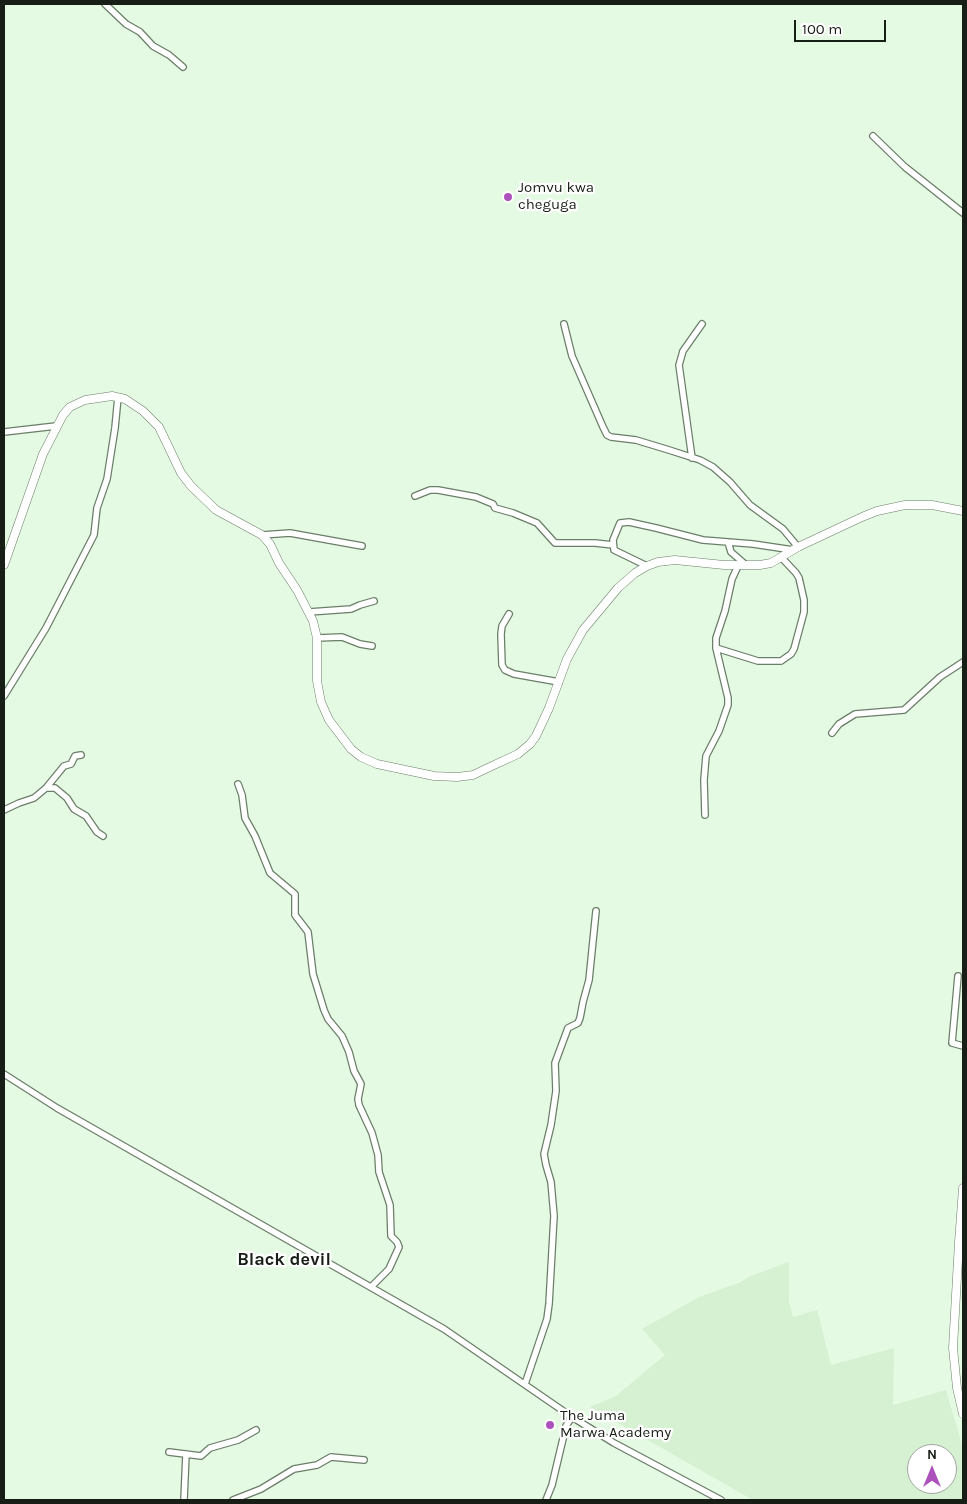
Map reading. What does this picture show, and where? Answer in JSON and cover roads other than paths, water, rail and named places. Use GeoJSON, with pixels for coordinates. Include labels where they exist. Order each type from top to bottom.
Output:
{"type":"FeatureCollection","features":[{"type":"Feature","properties":{"kind":"main road"},"geometry":{"type":"LineString","coordinates":[[4,565],[43,454],[56,426],[66,411],[80,402],[102,397],[118,397],[134,404],[159,427],[181,473],[191,486],[216,510],[262,535],[270,544],[313,621],[317,638],[316,681],[321,702],[329,720],[351,749],[369,761],[434,776],[457,777],[473,774],[525,749],[536,736],[549,708],[567,659],[583,630],[625,581],[647,566],[675,560],[742,566],[766,564],[870,513],[888,508],[905,505],[932,505],[963,511]]}},
{"type":"Feature","properties":{"kind":"main road"},"geometry":{"type":"LineString","coordinates":[[963,1188],[953,1348],[957,1388],[963,1414]]}},
{"type":"Feature","properties":{"kind":"street"},"geometry":{"type":"LineString","coordinates":[[105,4],[126,24],[140,32],[153,46],[169,55],[183,67]]}},
{"type":"Feature","properties":{"kind":"street"},"geometry":{"type":"LineString","coordinates":[[873,136],[905,166],[963,213]]}},
{"type":"Feature","properties":{"kind":"street"},"geometry":{"type":"LineString","coordinates":[[564,324],[572,356],[607,435],[636,440],[705,463],[730,482],[750,505],[783,530],[795,549]]}},
{"type":"Feature","properties":{"kind":"street"},"geometry":{"type":"LineString","coordinates":[[692,458],[679,365],[683,350],[702,324]]}},
{"type":"Feature","properties":{"kind":"street"},"geometry":{"type":"LineString","coordinates":[[4,696],[46,628],[94,535],[97,508],[107,479],[118,397]]}},
{"type":"Feature","properties":{"kind":"street"},"geometry":{"type":"LineString","coordinates":[[4,432],[56,426]]}},
{"type":"Feature","properties":{"kind":"street"},"geometry":{"type":"LineString","coordinates":[[415,496],[430,490],[438,490],[476,497],[493,504],[495,508],[537,523],[555,544],[587,543],[613,545]]}},
{"type":"Feature","properties":{"kind":"street"},"geometry":{"type":"LineString","coordinates":[[647,566],[616,552],[613,545],[619,524],[626,522],[703,540],[795,549]]}},
{"type":"Feature","properties":{"kind":"street"},"geometry":{"type":"LineString","coordinates":[[262,535],[290,533],[362,546]]}},
{"type":"Feature","properties":{"kind":"street"},"geometry":{"type":"LineString","coordinates":[[705,814],[704,780],[706,756],[719,731],[728,705],[716,648],[716,638],[725,611],[729,590],[742,566],[730,551],[728,542]]}},
{"type":"Feature","properties":{"kind":"street"},"geometry":{"type":"LineString","coordinates":[[716,648],[758,660],[781,661],[791,654],[804,612],[804,600],[800,578],[781,557]]}},
{"type":"Feature","properties":{"kind":"street"},"geometry":{"type":"LineString","coordinates":[[309,612],[351,609],[374,601]]}},
{"type":"Feature","properties":{"kind":"street"},"geometry":{"type":"LineString","coordinates":[[509,614],[502,626],[501,634],[502,665],[505,670],[514,674],[558,682]]}},
{"type":"Feature","properties":{"kind":"street"},"geometry":{"type":"LineString","coordinates":[[317,638],[342,637],[360,644],[372,646]]}},
{"type":"Feature","properties":{"kind":"street"},"geometry":{"type":"LineString","coordinates":[[832,732],[839,724],[855,714],[904,710],[940,677],[963,662]]}},
{"type":"Feature","properties":{"kind":"street"},"geometry":{"type":"LineString","coordinates":[[4,810],[19,802],[34,798],[46,788],[64,766],[71,764],[75,756],[82,755]]}},
{"type":"Feature","properties":{"kind":"street"},"geometry":{"type":"LineString","coordinates":[[238,784],[245,818],[255,836],[270,873],[295,894],[295,915],[308,932],[313,974],[324,1010],[328,1019],[342,1036],[354,1071],[362,1084],[358,1099],[359,1105],[372,1133],[378,1155],[379,1172],[390,1205],[391,1236],[399,1247],[389,1269],[371,1287]]}},
{"type":"Feature","properties":{"kind":"street"},"geometry":{"type":"LineString","coordinates":[[46,788],[56,788],[67,798],[74,810],[86,816],[102,836]]}},
{"type":"Feature","properties":{"kind":"street"},"geometry":{"type":"LineString","coordinates":[[525,1384],[544,1327],[549,1304],[554,1216],[551,1182],[544,1154],[556,1091],[555,1063],[568,1028],[578,1023],[580,1018],[589,980],[596,911]]}},
{"type":"Feature","properties":{"kind":"street"},"geometry":{"type":"LineString","coordinates":[[958,976],[952,1043],[963,1046]]}},
{"type":"Feature","properties":{"kind":"street"},"geometry":{"type":"LineString","coordinates":[[4,1074],[57,1108],[444,1329],[572,1417],[614,1443],[721,1500]]}},
{"type":"Feature","properties":{"kind":"street"},"geometry":{"type":"LineString","coordinates":[[546,1500],[552,1485],[566,1426],[572,1417]]}},
{"type":"Feature","properties":{"kind":"street"},"geometry":{"type":"LineString","coordinates":[[169,1452],[201,1456],[210,1448],[238,1440],[256,1430]]}},
{"type":"Feature","properties":{"kind":"street"},"geometry":{"type":"LineString","coordinates":[[184,1500],[186,1454]]}},
{"type":"Feature","properties":{"kind":"street"},"geometry":{"type":"LineString","coordinates":[[233,1500],[261,1488],[294,1469],[317,1465],[331,1457],[364,1460]]}},
{"type":"Feature","properties":{"kind":"place","name":"Jomvu kwa cheguga"},"geometry":{"type":"Point","coordinates":[508,197]}},
{"type":"Feature","properties":{"kind":"place","name":"The Juma Marwa Academy"},"geometry":{"type":"Point","coordinates":[550,1425]}},
{"type":"Feature","properties":{"kind":"district","name":"Black devil"},"geometry":{"type":"Point","coordinates":[284,1260]}}]}
